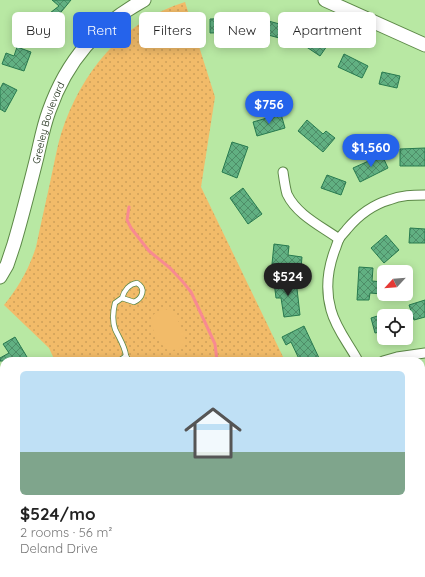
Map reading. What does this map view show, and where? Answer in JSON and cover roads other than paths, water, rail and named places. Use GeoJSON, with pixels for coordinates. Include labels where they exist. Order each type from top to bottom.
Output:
{"type":"FeatureCollection","features":[{"type":"Feature","properties":{"kind":"street","name":"Greeley Boulevard"},"geometry":{"type":"LineString","coordinates":[[0,277],[7,265],[14,244],[48,113],[56,91],[69,68],[96,34],[131,7],[144,0]]}},
{"type":"Feature","properties":{"kind":"street"},"geometry":{"type":"LineString","coordinates":[[325,0],[425,45]]}},
{"type":"Feature","properties":{"kind":"street"},"geometry":{"type":"LineString","coordinates":[[283,172],[287,193],[294,205],[339,239]]}},
{"type":"Feature","properties":{"kind":"street"},"geometry":{"type":"LineString","coordinates":[[356,357],[336,324],[329,300],[329,270],[332,256],[339,239],[357,218],[379,204],[408,195],[425,195]]}},
{"type":"Feature","properties":{"kind":"street"},"geometry":{"type":"LineString","coordinates":[[397,357],[425,353]]}},
{"type":"Feature","properties":{"kind":"lane"},"geometry":{"type":"LineString","coordinates":[[122,298],[134,302],[138,300],[143,292],[142,287],[137,283],[134,283],[128,287],[122,298],[115,303],[113,318],[115,328],[122,341],[126,357]]}},
{"type":"Feature","properties":{"kind":"waterway"},"geometry":{"type":"LineString","coordinates":[[129,207],[127,220],[131,228],[149,251],[170,268],[191,292],[215,344],[217,357]]}}]}
